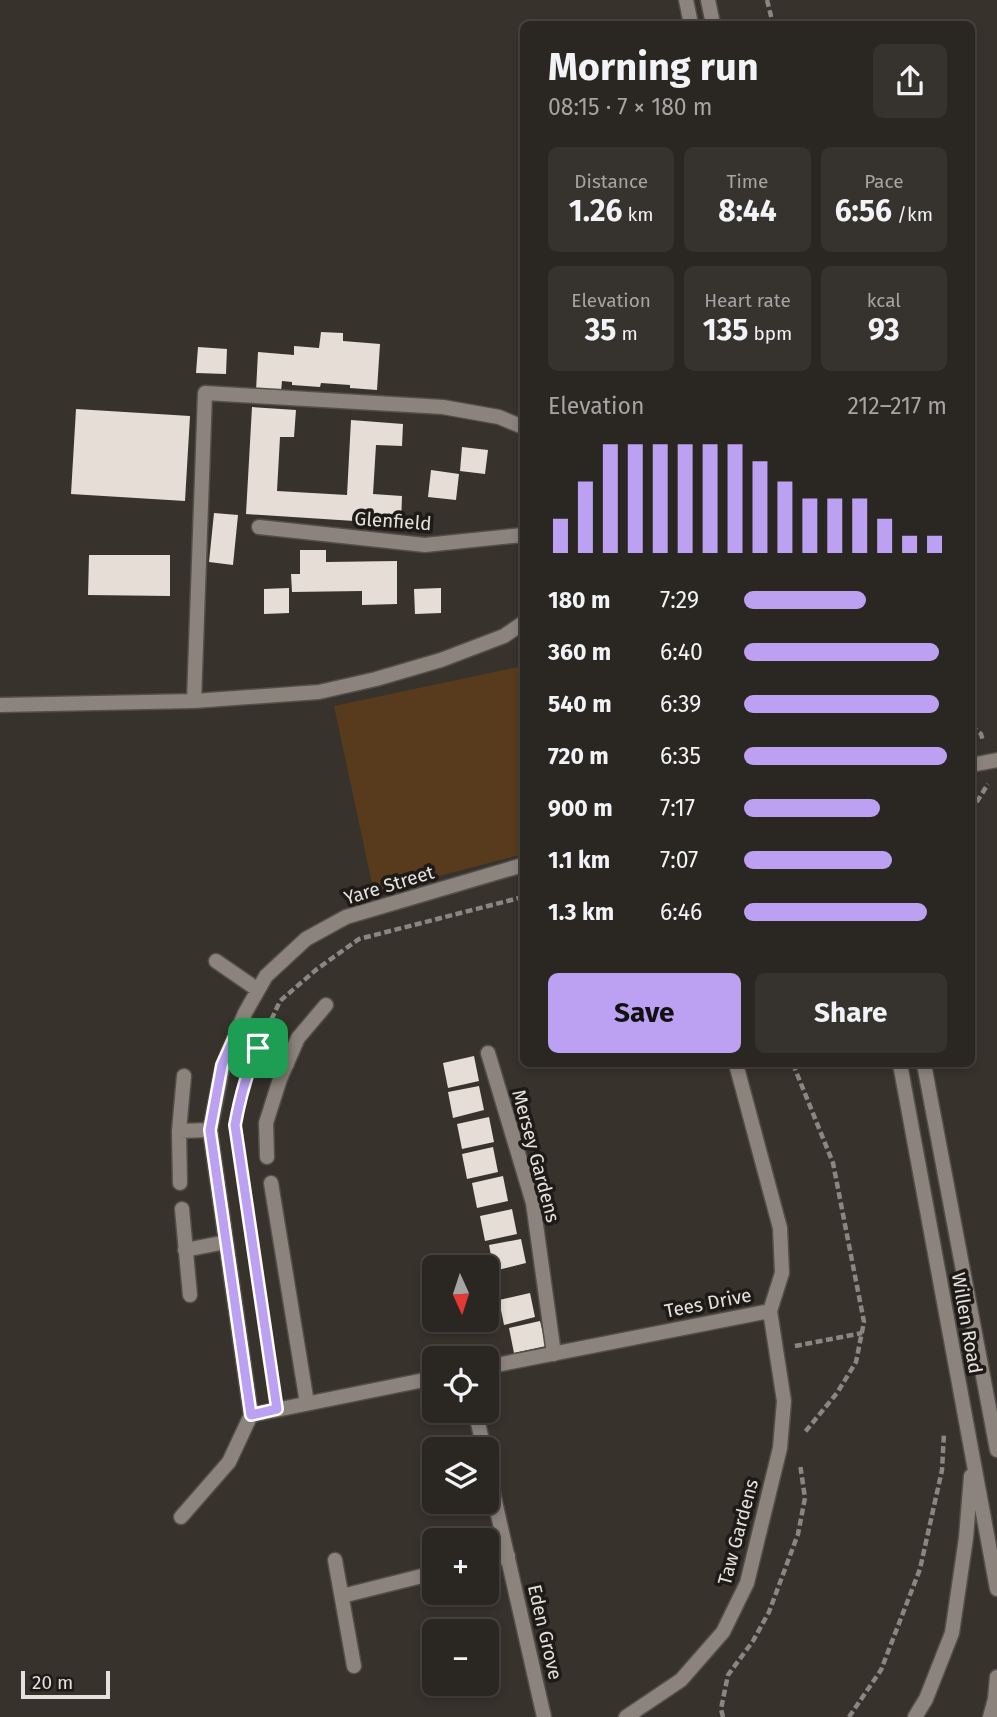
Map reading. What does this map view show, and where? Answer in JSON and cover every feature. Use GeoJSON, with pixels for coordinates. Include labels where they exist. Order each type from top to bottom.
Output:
{"type":"FeatureCollection","features":[{"type":"Feature","properties":{"kind":"street"},"geometry":{"type":"LineString","coordinates":[[686,0],[690,21]]}},
{"type":"Feature","properties":{"kind":"street"},"geometry":{"type":"LineString","coordinates":[[708,0],[712,21]]}},
{"type":"Feature","properties":{"kind":"street"},"geometry":{"type":"LineString","coordinates":[[194,701],[205,393],[443,407],[499,416],[520,426]]}},
{"type":"Feature","properties":{"kind":"street","name":"Glenfield"},"geometry":{"type":"LineString","coordinates":[[259,527],[425,545],[520,535]]}},
{"type":"Feature","properties":{"kind":"street"},"geometry":{"type":"LineString","coordinates":[[1,705],[194,701],[319,692],[441,660],[504,636],[520,625]]}},
{"type":"Feature","properties":{"kind":"street"},"geometry":{"type":"LineString","coordinates":[[975,764],[997,760]]}},
{"type":"Feature","properties":{"kind":"street","name":"Yare Street"},"geometry":{"type":"LineString","coordinates":[[251,1415],[210,1130],[222,1065],[244,1013],[266,976],[306,939],[346,917],[520,866]]}},
{"type":"Feature","properties":{"kind":"street"},"geometry":{"type":"LineString","coordinates":[[216,961],[258,990]]}},
{"type":"Feature","properties":{"kind":"street"},"geometry":{"type":"LineString","coordinates":[[267,1157],[266,1123],[281,1079],[298,1038],[326,1005]]}},
{"type":"Feature","properties":{"kind":"street"},"geometry":{"type":"LineString","coordinates":[[235,1036],[287,1064]]}},
{"type":"Feature","properties":{"kind":"street","name":"Mersey Gardens"},"geometry":{"type":"LineString","coordinates":[[488,1053],[533,1203],[554,1354]]}},
{"type":"Feature","properties":{"kind":"street","name":"Tees Drive"},"geometry":{"type":"LineString","coordinates":[[499,1365],[770,1311],[782,1273],[780,1228],[737,1067]]}},
{"type":"Feature","properties":{"kind":"street","name":"Willen Road"},"geometry":{"type":"LineString","coordinates":[[901,1067],[997,1590]]}},
{"type":"Feature","properties":{"kind":"street","name":"Willen Road"},"geometry":{"type":"LineString","coordinates":[[925,1067],[997,1450]]}},
{"type":"Feature","properties":{"kind":"street"},"geometry":{"type":"LineString","coordinates":[[180,1183],[179,1131],[184,1076]]}},
{"type":"Feature","properties":{"kind":"street"},"geometry":{"type":"LineString","coordinates":[[179,1131],[210,1130]]}},
{"type":"Feature","properties":{"kind":"street"},"geometry":{"type":"LineString","coordinates":[[271,1183],[307,1403]]}},
{"type":"Feature","properties":{"kind":"street"},"geometry":{"type":"LineString","coordinates":[[182,1209],[190,1295]]}},
{"type":"Feature","properties":{"kind":"street"},"geometry":{"type":"LineString","coordinates":[[186,1250],[226,1242]]}},
{"type":"Feature","properties":{"kind":"street","name":"Taw Gardens"},"geometry":{"type":"LineString","coordinates":[[625,1717],[681,1680],[723,1632],[747,1583],[780,1448],[784,1401],[770,1311]]}},
{"type":"Feature","properties":{"kind":"street"},"geometry":{"type":"LineString","coordinates":[[181,1517],[229,1462],[251,1415],[422,1380]]}},
{"type":"Feature","properties":{"kind":"street"},"geometry":{"type":"LineString","coordinates":[[915,1717],[926,1699],[952,1633],[966,1538],[972,1458]]}},
{"type":"Feature","properties":{"kind":"street","name":"Eden Grove"},"geometry":{"type":"LineString","coordinates":[[498,1514],[544,1717]]}},
{"type":"Feature","properties":{"kind":"street"},"geometry":{"type":"LineString","coordinates":[[499,1558],[508,1556]]}},
{"type":"Feature","properties":{"kind":"street"},"geometry":{"type":"LineString","coordinates":[[335,1560],[354,1666]]}},
{"type":"Feature","properties":{"kind":"street"},"geometry":{"type":"LineString","coordinates":[[342,1595],[422,1576]]}},
{"type":"Feature","properties":{"kind":"street"},"geometry":{"type":"LineString","coordinates":[[990,1717],[997,1677]]}},
{"type":"Feature","properties":{"kind":"path"},"geometry":{"type":"LineString","coordinates":[[767,0],[772,21]]}},
{"type":"Feature","properties":{"kind":"path"},"geometry":{"type":"LineString","coordinates":[[258,1048],[280,1001],[317,969],[359,939],[520,898]]}},
{"type":"Feature","properties":{"kind":"path"},"geometry":{"type":"LineString","coordinates":[[794,1067],[833,1163],[864,1322],[856,1362],[837,1393],[804,1433]]}},
{"type":"Feature","properties":{"kind":"path"},"geometry":{"type":"LineString","coordinates":[[235,1125],[277,1409]]}},
{"type":"Feature","properties":{"kind":"path"},"geometry":{"type":"LineString","coordinates":[[777,1349],[862,1333]]}},
{"type":"Feature","properties":{"kind":"path"},"geometry":{"type":"LineString","coordinates":[[849,1717],[881,1670],[920,1569],[942,1470],[945,1423]]}},
{"type":"Feature","properties":{"kind":"path"},"geometry":{"type":"LineString","coordinates":[[723,1717],[721,1709],[728,1675],[753,1641],[769,1612],[798,1534],[805,1498],[799,1456]]}},
{"type":"Feature","properties":{"kind":"shaded area"},"geometry":{"type":"Polygon","coordinates":[[[520,667],[520,855],[374,893],[334,706],[520,667]]]}},
{"type":"Feature","properties":{"kind":"building"},"geometry":{"type":"Polygon","coordinates":[[[321,332],[343,333],[343,341],[380,344],[377,390],[321,383],[320,387],[292,385],[292,382],[282,381],[281,392],[256,391],[258,352],[294,355],[294,346],[319,348],[321,332]]]}},
{"type":"Feature","properties":{"kind":"building"},"geometry":{"type":"Polygon","coordinates":[[[198,347],[227,349],[226,374],[196,373],[198,347]]]}},
{"type":"Feature","properties":{"kind":"building"},"geometry":{"type":"Polygon","coordinates":[[[252,407],[296,410],[294,437],[280,437],[277,491],[347,495],[351,420],[403,424],[402,446],[376,445],[373,494],[402,496],[401,524],[246,514],[252,407]]]}},
{"type":"Feature","properties":{"kind":"building"},"geometry":{"type":"Polygon","coordinates":[[[76,409],[190,416],[185,501],[71,494],[76,409]]]}},
{"type":"Feature","properties":{"kind":"building"},"geometry":{"type":"Polygon","coordinates":[[[462,447],[488,450],[485,474],[460,471],[462,447]]]}},
{"type":"Feature","properties":{"kind":"building"},"geometry":{"type":"Polygon","coordinates":[[[431,470],[459,474],[456,500],[428,497],[431,470]]]}},
{"type":"Feature","properties":{"kind":"building"},"geometry":{"type":"Polygon","coordinates":[[[214,513],[238,515],[233,565],[209,562],[214,513]]]}},
{"type":"Feature","properties":{"kind":"building"},"geometry":{"type":"Polygon","coordinates":[[[300,550],[326,550],[326,562],[397,561],[397,604],[362,605],[362,591],[292,592],[291,574],[300,574],[300,550]]]}},
{"type":"Feature","properties":{"kind":"building"},"geometry":{"type":"Polygon","coordinates":[[[89,555],[170,555],[170,596],[88,595],[89,555]]]}},
{"type":"Feature","properties":{"kind":"building"},"geometry":{"type":"Polygon","coordinates":[[[289,588],[289,613],[264,614],[264,589],[289,588]]]}},
{"type":"Feature","properties":{"kind":"building"},"geometry":{"type":"Polygon","coordinates":[[[441,588],[441,613],[415,614],[414,589],[441,588]]]}},
{"type":"Feature","properties":{"kind":"building"},"geometry":{"type":"Polygon","coordinates":[[[474,1056],[479,1081],[448,1088],[443,1063],[474,1056]]]}},
{"type":"Feature","properties":{"kind":"building"},"geometry":{"type":"Polygon","coordinates":[[[479,1086],[484,1110],[453,1118],[448,1092],[479,1086]]]}},
{"type":"Feature","properties":{"kind":"building"},"geometry":{"type":"Polygon","coordinates":[[[489,1117],[494,1142],[462,1149],[457,1124],[489,1117]]]}},
{"type":"Feature","properties":{"kind":"building"},"geometry":{"type":"Polygon","coordinates":[[[493,1147],[498,1172],[467,1179],[462,1154],[493,1147]]]}},
{"type":"Feature","properties":{"kind":"building"},"geometry":{"type":"Polygon","coordinates":[[[503,1176],[508,1201],[477,1208],[472,1183],[503,1176]]]}},
{"type":"Feature","properties":{"kind":"building"},"geometry":{"type":"Polygon","coordinates":[[[512,1209],[517,1234],[485,1241],[480,1216],[512,1209]]]}},
{"type":"Feature","properties":{"kind":"building"},"geometry":{"type":"Polygon","coordinates":[[[521,1239],[526,1263],[499,1270],[499,1255],[491,1255],[489,1245],[521,1239]]]}},
{"type":"Feature","properties":{"kind":"building"},"geometry":{"type":"Polygon","coordinates":[[[530,1293],[535,1317],[504,1325],[499,1300],[530,1293]]]}},
{"type":"Feature","properties":{"kind":"building"},"geometry":{"type":"Polygon","coordinates":[[[540,1321],[546,1346],[514,1353],[509,1328],[540,1321]]]}},
{"type":"Feature","properties":{"kind":"route"},"geometry":{"type":"LineString","coordinates":[[235,1036],[258,1048],[241,1093],[235,1125],[277,1409],[251,1415],[210,1130],[222,1065],[235,1036]]}}]}
